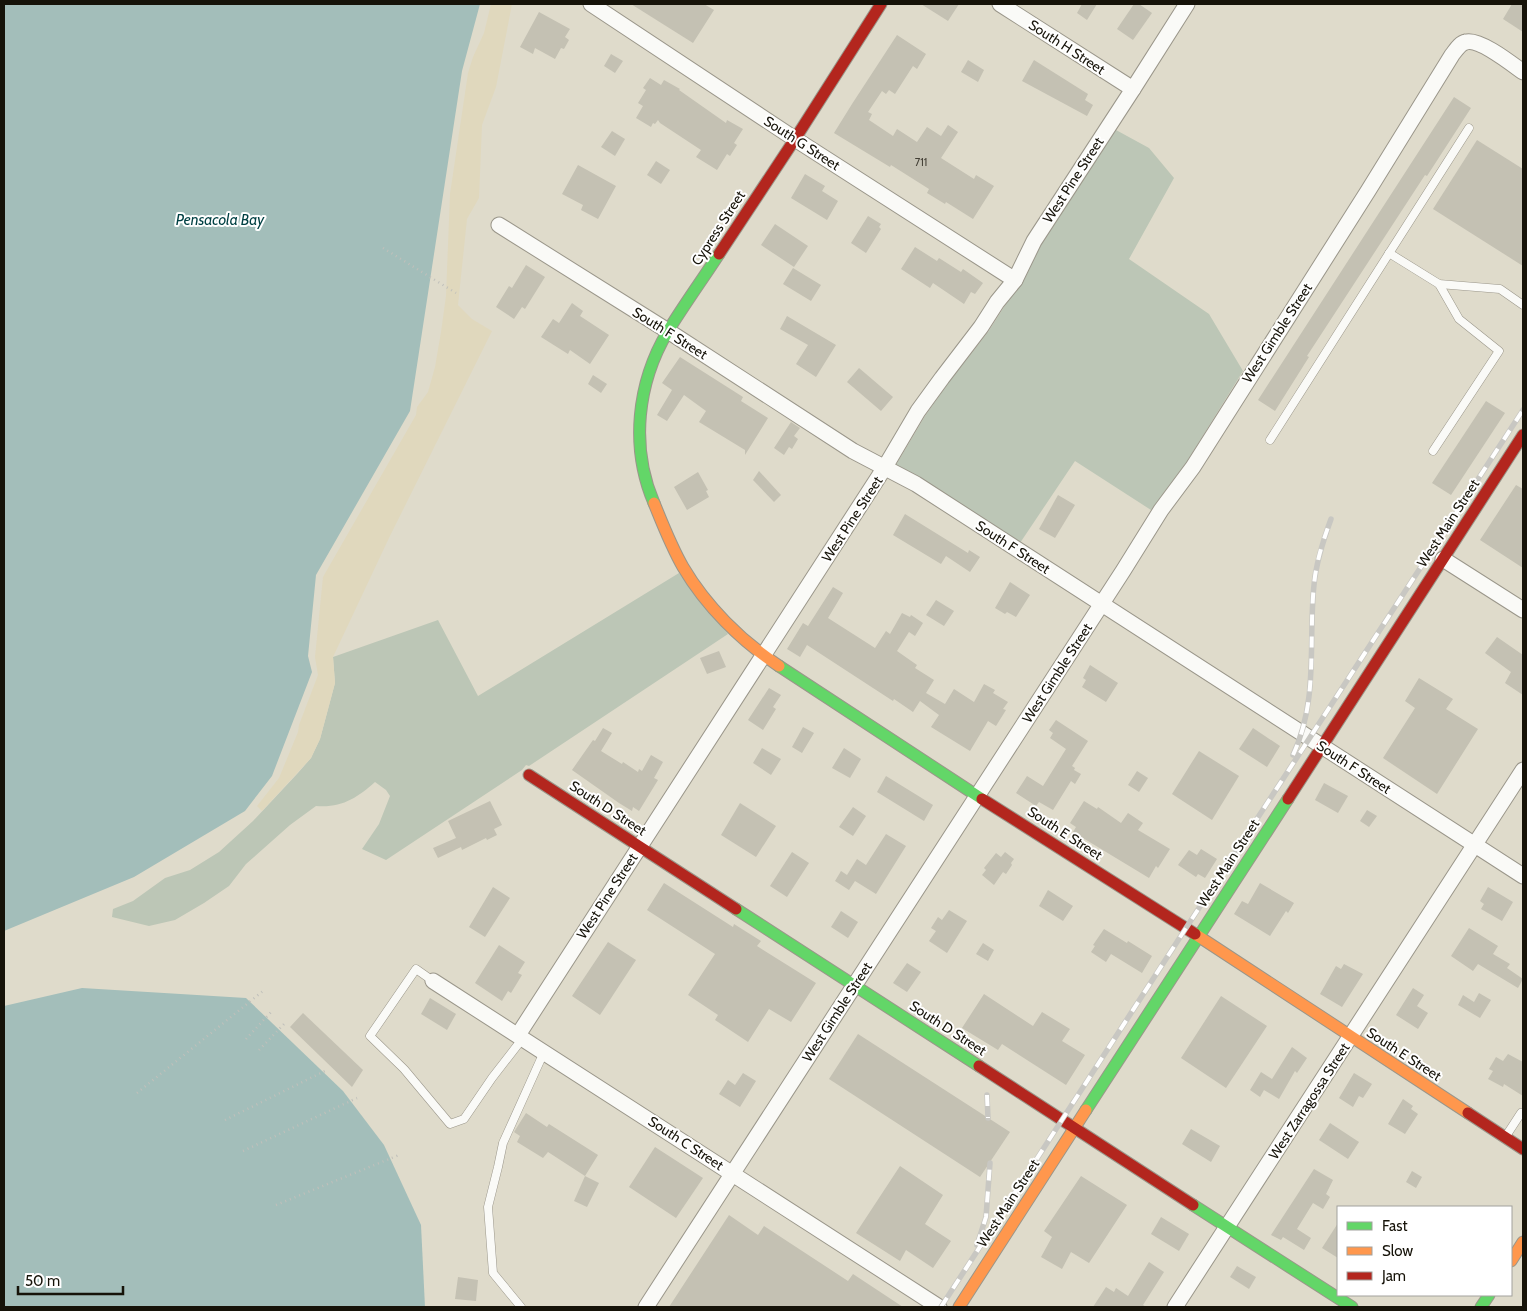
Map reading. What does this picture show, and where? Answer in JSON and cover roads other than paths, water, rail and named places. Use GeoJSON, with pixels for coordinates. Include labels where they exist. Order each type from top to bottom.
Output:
{"type":"FeatureCollection","features":[{"type":"Feature","properties":{"kind":"street","name":"South G Street"},"geometry":{"type":"LineString","coordinates":[[591,4],[794,139],[1015,280]]}},
{"type":"Feature","properties":{"kind":"street","name":"Cypress Street"},"geometry":{"type":"LineString","coordinates":[[648,488],[641,462],[639,439],[640,412],[644,386],[651,364],[668,331],[881,4]]}},
{"type":"Feature","properties":{"kind":"street","name":"South H Street"},"geometry":{"type":"LineString","coordinates":[[1000,4],[1133,89]]}},
{"type":"Feature","properties":{"kind":"street","name":"West Pine Street"},"geometry":{"type":"LineString","coordinates":[[520,1036],[640,846],[885,467],[918,411],[1015,280],[1034,241],[1187,4]]}},
{"type":"Feature","properties":{"kind":"street","name":"West Gimble Street"},"geometry":{"type":"LineString","coordinates":[[646,1307],[978,796],[1161,510],[1193,467],[1452,55],[1458,47],[1469,41],[1480,44],[1523,72]]}},
{"type":"Feature","properties":{"kind":"street","name":"South F Street"},"geometry":{"type":"LineString","coordinates":[[499,225],[854,451],[916,484],[1523,876]]}},
{"type":"Feature","properties":{"kind":"street","name":"West Main Street"},"geometry":{"type":"LineString","coordinates":[[959,1307],[1523,435]]}},
{"type":"Feature","properties":{"kind":"street","name":"South E Street"},"geometry":{"type":"LineString","coordinates":[[648,488],[674,552],[697,588],[724,620],[764,656],[1523,1148]]}},
{"type":"Feature","properties":{"kind":"street"},"geometry":{"type":"LineString","coordinates":[[1444,558],[1523,610]]}},
{"type":"Feature","properties":{"kind":"street","name":"West Zarragossa Street"},"geometry":{"type":"LineString","coordinates":[[1175,1307],[1523,770]]}},
{"type":"Feature","properties":{"kind":"street","name":"South D Street"},"geometry":{"type":"LineString","coordinates":[[529,775],[1352,1307]]}},
{"type":"Feature","properties":{"kind":"street","name":"South C Street"},"geometry":{"type":"LineString","coordinates":[[433,981],[939,1307]]}},
{"type":"Feature","properties":{"kind":"street"},"geometry":{"type":"LineString","coordinates":[[1512,1259],[1523,1242]]}},
{"type":"Feature","properties":{"kind":"street"},"geometry":{"type":"LineString","coordinates":[[1481,1307],[1488,1296]]}},
{"type":"Feature","properties":{"kind":"lane"},"geometry":{"type":"LineString","coordinates":[[1270,440],[1469,128]]}},
{"type":"Feature","properties":{"kind":"lane"},"geometry":{"type":"LineString","coordinates":[[1389,253],[1439,284],[1500,289],[1523,305]]}},
{"type":"Feature","properties":{"kind":"lane"},"geometry":{"type":"LineString","coordinates":[[1433,451],[1499,351],[1459,319],[1439,284]]}},
{"type":"Feature","properties":{"kind":"lane"},"geometry":{"type":"LineString","coordinates":[[433,981],[416,969],[370,1036],[404,1069],[450,1124],[464,1119],[520,1036]]}},
{"type":"Feature","properties":{"kind":"lane"},"geometry":{"type":"LineString","coordinates":[[521,1307],[493,1273],[488,1207],[502,1143],[544,1052]]}},
{"type":"Feature","properties":{"kind":"lane"},"geometry":{"type":"LineString","coordinates":[[1505,1137],[1521,1112],[1523,1114]]}},
{"type":"Feature","properties":{"kind":"water","name":"Pensacola Bay"},"geometry":{"type":"Polygon","coordinates":[[[4,4],[480,4],[462,71],[410,411],[316,575],[308,656],[312,672],[272,776],[245,811],[134,877],[4,931],[4,4]]]}},
{"type":"Feature","properties":{"kind":"water"},"geometry":{"type":"Polygon","coordinates":[[[82,988],[246,998],[343,1091],[384,1145],[421,1225],[425,1307],[4,1307],[4,1006],[82,988]]]}},
{"type":"Feature","properties":{"kind":"railway"},"geometry":{"type":"LineString","coordinates":[[941,1307],[1523,410]]}},
{"type":"Feature","properties":{"kind":"railway"},"geometry":{"type":"LineString","coordinates":[[1293,755],[1301,734],[1309,692],[1315,576],[1320,552],[1331,519]]}},
{"type":"Feature","properties":{"kind":"railway"},"geometry":{"type":"LineString","coordinates":[[987,1095],[988,1118]]}},
{"type":"Feature","properties":{"kind":"railway"},"geometry":{"type":"LineString","coordinates":[[977,1245],[986,1217],[990,1163]]}}]}
